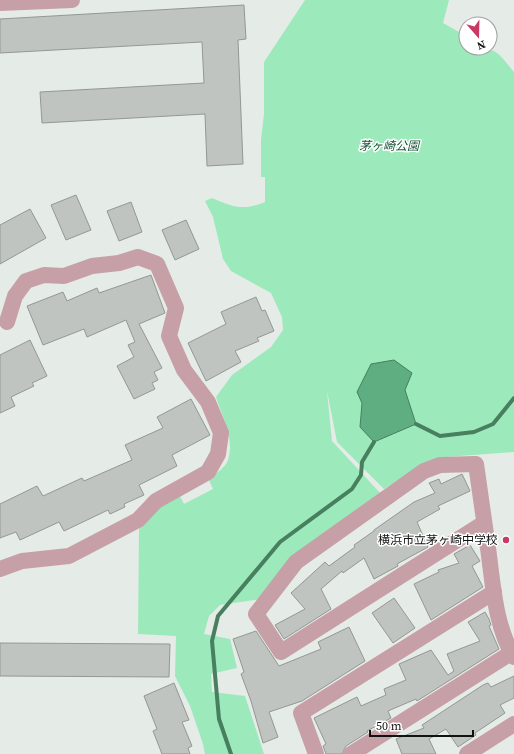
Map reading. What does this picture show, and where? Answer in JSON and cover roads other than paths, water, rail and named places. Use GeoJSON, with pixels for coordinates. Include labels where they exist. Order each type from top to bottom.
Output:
{"type":"FeatureCollection","features":[{"type":"Feature","properties":{"kind":"street"},"geometry":{"type":"LineString","coordinates":[[0,4],[72,0]]}},
{"type":"Feature","properties":{"kind":"street"},"geometry":{"type":"LineString","coordinates":[[0,569],[22,561],[69,556],[138,520],[156,501],[208,472],[218,454],[221,433],[208,402],[184,370],[169,336],[176,308],[157,264],[138,257],[119,263],[92,266],[64,276],[44,275],[26,281],[15,296],[8,322]]}},
{"type":"Feature","properties":{"kind":"street"},"geometry":{"type":"LineString","coordinates":[[351,754],[513,655],[500,624],[476,464],[440,465],[424,471],[296,562],[256,614],[281,652],[484,523]]}},
{"type":"Feature","properties":{"kind":"street"},"geometry":{"type":"LineString","coordinates":[[316,754],[301,713],[494,592]]}},
{"type":"Feature","properties":{"kind":"street"},"geometry":{"type":"LineString","coordinates":[[467,754],[514,724]]}},
{"type":"Feature","properties":{"kind":"waterway"},"geometry":{"type":"LineString","coordinates":[[416,424],[440,436],[474,432],[493,424],[514,398]]}},
{"type":"Feature","properties":{"kind":"waterway"},"geometry":{"type":"LineString","coordinates":[[231,754],[219,719],[212,641],[218,616],[280,542],[352,489],[361,475],[362,462],[374,442]]}},
{"type":"Feature","properties":{"kind":"place","name":"横浜市立茅ヶ崎中学校"},"geometry":{"type":"Point","coordinates":[506,540]}},
{"type":"Feature","properties":{"kind":"park label","name":"茅ヶ崎公園"},"geometry":{"type":"Point","coordinates":[389,146]}}]}
